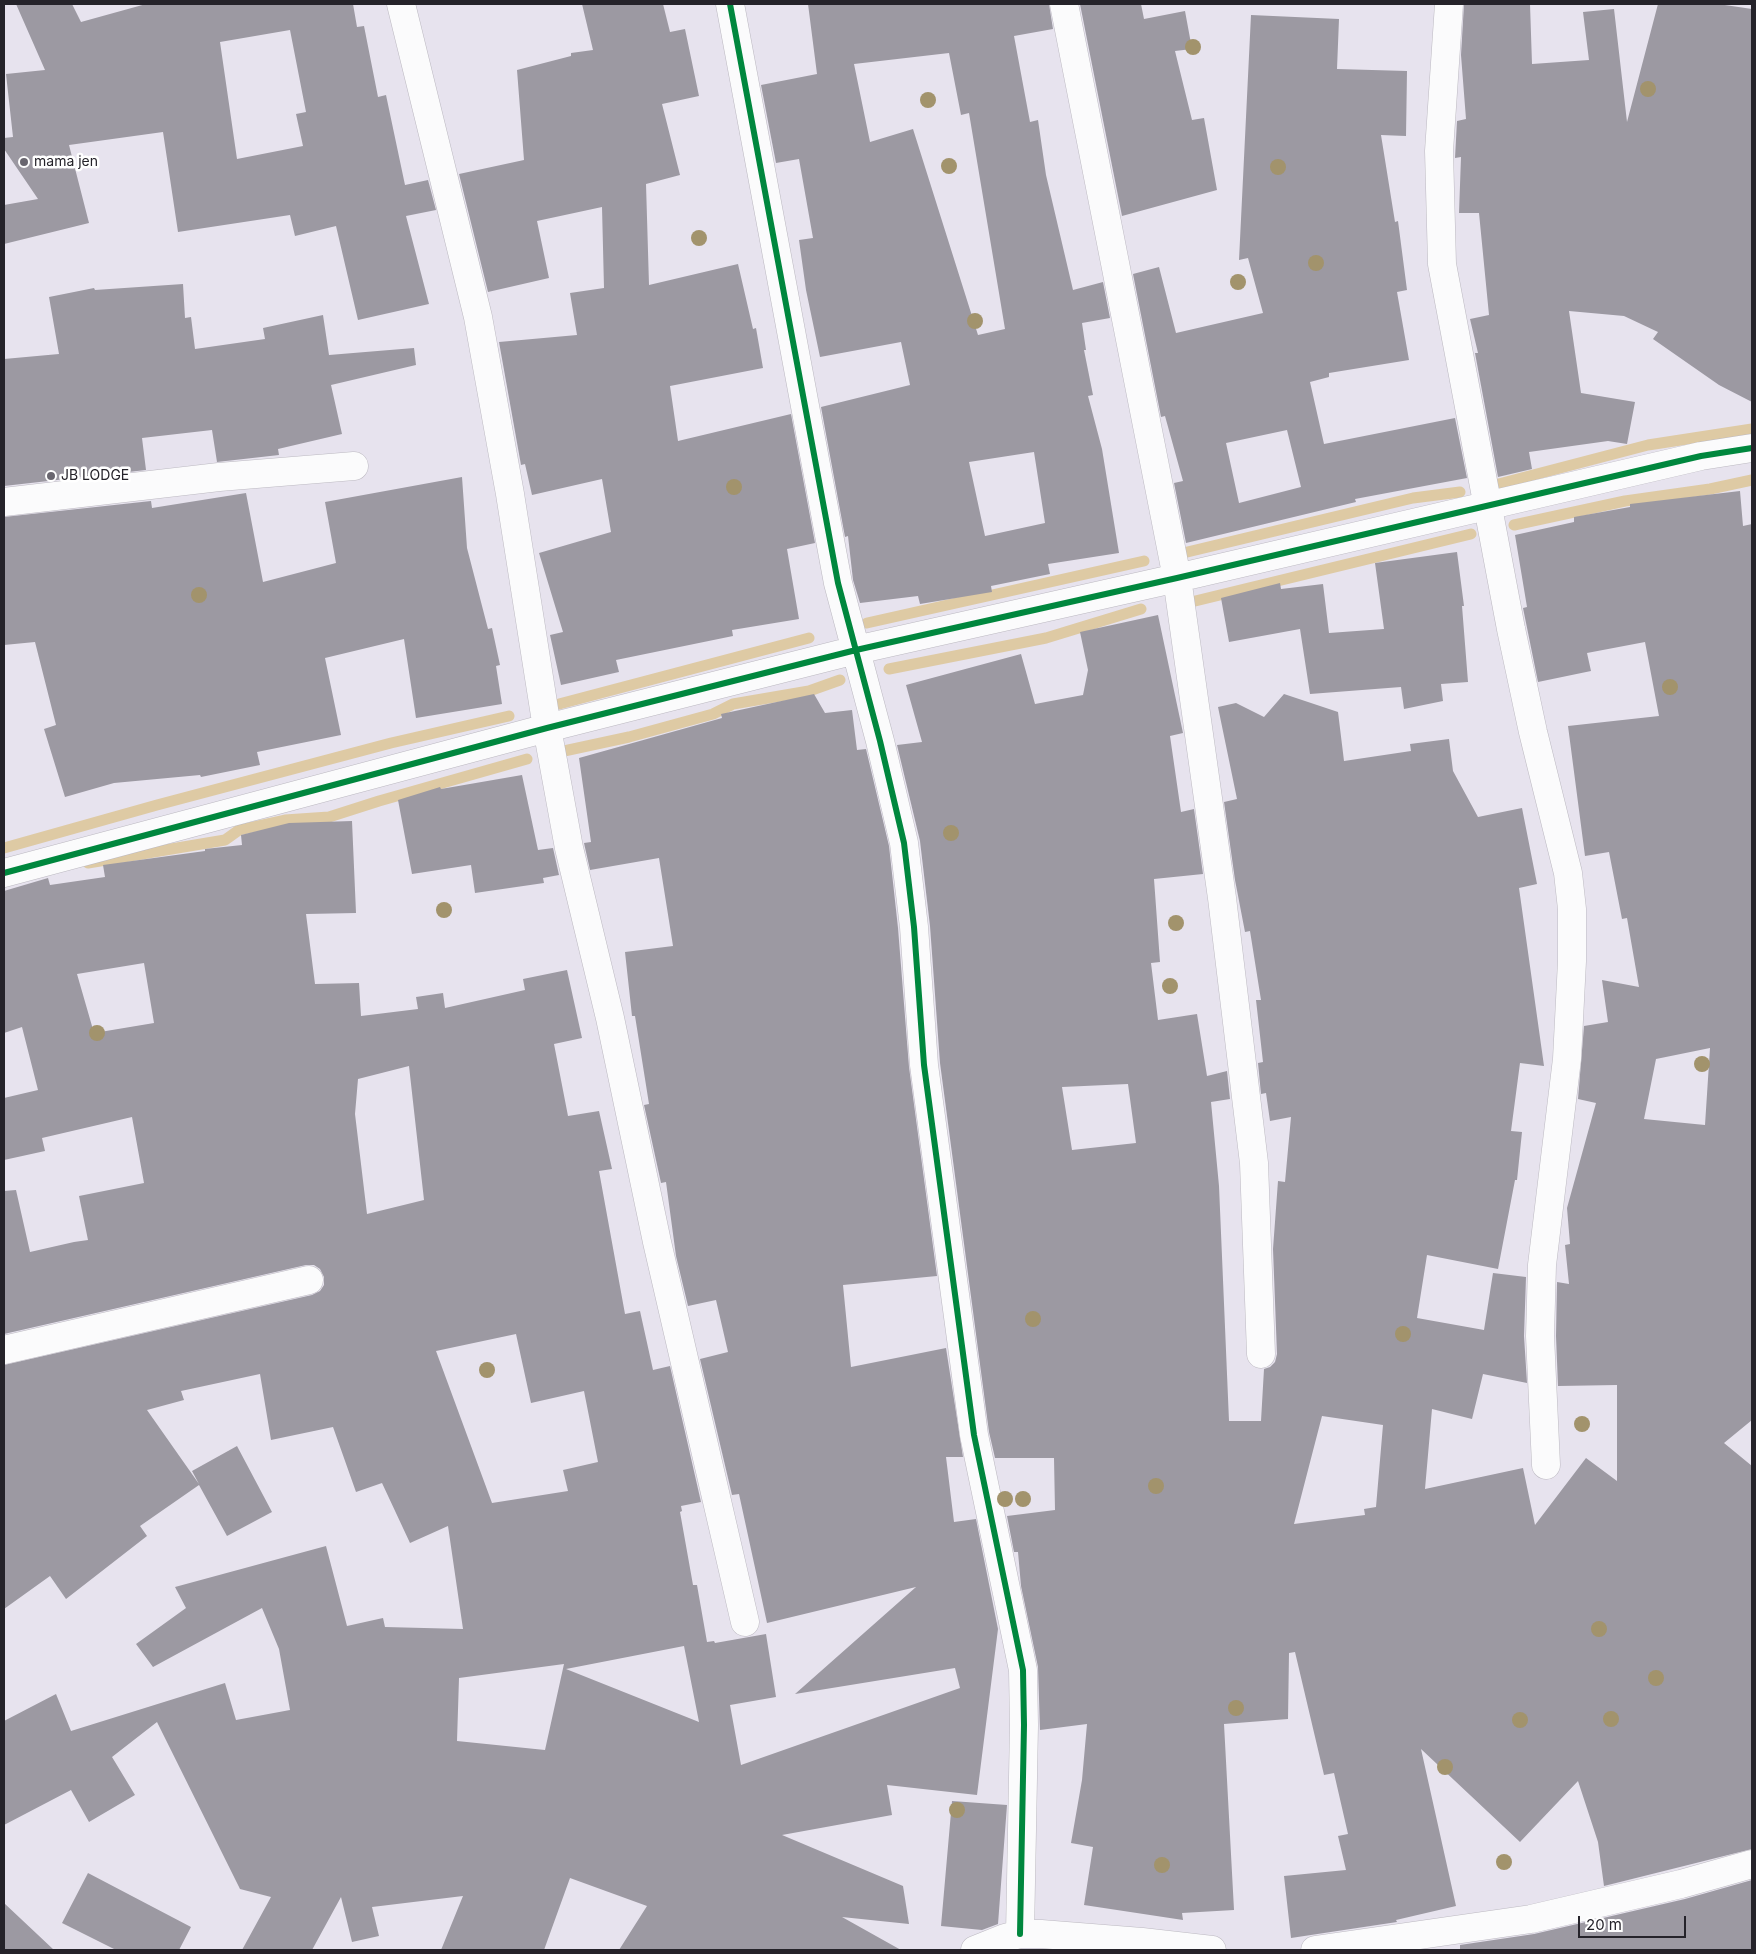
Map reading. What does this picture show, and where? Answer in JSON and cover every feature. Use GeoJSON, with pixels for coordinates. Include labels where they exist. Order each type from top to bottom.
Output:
{"type":"FeatureCollection","features":[{"type":"Feature","properties":{"kind":"street"},"geometry":{"type":"LineString","coordinates":[[401,4],[478,317],[510,494],[569,848],[610,1018],[657,1242],[745,1622]]}},
{"type":"Feature","properties":{"kind":"street"},"geometry":{"type":"LineString","coordinates":[[730,4],[838,583],[880,741],[904,843],[914,927],[924,1065],[974,1435],[1023,1670],[1024,1725],[1020,1934]]}},
{"type":"Feature","properties":{"kind":"street"},"geometry":{"type":"LineString","coordinates":[[1064,4],[1177,578],[1208,793],[1253,1154],[1261,1354]]}},
{"type":"Feature","properties":{"kind":"street"},"geometry":{"type":"LineString","coordinates":[[1449,4],[1439,151],[1442,264],[1511,629],[1533,732],[1568,873],[1572,909],[1572,961],[1567,1059],[1542,1266],[1540,1336],[1546,1465]]}},
{"type":"Feature","properties":{"kind":"street"},"geometry":{"type":"LineString","coordinates":[[4,873],[548,728],[856,650],[1177,578],[1701,456],[1752,448]]}},
{"type":"Feature","properties":{"kind":"street"},"geometry":{"type":"LineString","coordinates":[[4,502],[219,477],[354,466]]}},
{"type":"Feature","properties":{"kind":"street"},"geometry":{"type":"LineString","coordinates":[[4,1350],[309,1280]]}},
{"type":"Feature","properties":{"kind":"street"},"geometry":{"type":"LineString","coordinates":[[1315,1950],[1531,1919],[1682,1884],[1752,1864]]}},
{"type":"Feature","properties":{"kind":"street"},"geometry":{"type":"LineString","coordinates":[[976,1950],[1020,1934],[1078,1936],[1212,1950]]}},
{"type":"Feature","properties":{"kind":"building"},"geometry":{"type":"Polygon","coordinates":[[[16,4],[72,4],[81,22],[146,4],[353,4],[357,27],[364,26],[378,97],[386,95],[405,185],[428,180],[436,210],[406,216],[429,304],[358,320],[336,226],[295,236],[290,215],[178,232],[163,132],[69,145],[89,223],[4,244],[4,205],[38,199],[4,149],[4,138],[13,137],[6,74],[45,70],[16,4]],[[290,30],[220,42],[237,159],[303,146],[296,114],[306,112],[290,30]]]}},
{"type":"Feature","properties":{"kind":"building"},"geometry":{"type":"Polygon","coordinates":[[[582,4],[663,4],[670,32],[685,29],[699,96],[662,104],[680,175],[646,184],[649,285],[738,264],[753,329],[756,328],[763,368],[670,386],[678,441],[791,414],[815,543],[787,549],[799,619],[732,630],[733,636],[616,660],[619,672],[561,685],[550,635],[563,632],[539,553],[611,532],[602,479],[532,495],[525,464],[521,465],[499,342],[577,335],[570,293],[604,288],[602,207],[537,221],[549,278],[488,292],[459,174],[524,160],[517,70],[571,56],[571,53],[593,50],[582,4]]]}},
{"type":"Feature","properties":{"kind":"building"},"geometry":{"type":"Polygon","coordinates":[[[808,4],[1049,4],[1053,29],[1014,36],[1030,122],[1038,120],[1046,175],[1073,290],[1103,282],[1110,318],[1082,323],[1086,350],[1084,350],[1093,395],[1088,396],[1102,449],[1119,553],[1048,564],[1050,574],[991,586],[992,592],[920,604],[918,596],[860,603],[853,580],[848,536],[845,537],[821,407],[910,385],[901,342],[820,357],[806,290],[799,240],[813,238],[799,159],[776,163],[761,85],[817,74],[808,4]],[[949,53],[854,64],[870,142],[913,129],[978,335],[1005,329],[969,113],[961,115],[949,53]],[[1034,452],[969,462],[985,536],[1045,523],[1034,452]]]}},
{"type":"Feature","properties":{"kind":"building"},"geometry":{"type":"Polygon","coordinates":[[[1080,4],[1141,4],[1144,19],[1185,11],[1192,49],[1175,51],[1192,120],[1204,118],[1217,190],[1122,216],[1080,4]]]}},
{"type":"Feature","properties":{"kind":"building"},"geometry":{"type":"Polygon","coordinates":[[[1464,4],[1530,4],[1532,64],[1589,60],[1583,12],[1614,9],[1627,122],[1658,4],[1718,4],[1752,9],[1752,402],[1719,385],[1653,339],[1658,332],[1624,316],[1569,311],[1581,393],[1635,402],[1627,444],[1608,441],[1529,452],[1532,469],[1498,477],[1475,353],[1478,353],[1470,319],[1489,315],[1479,213],[1459,213],[1461,157],[1455,158],[1457,121],[1466,119],[1461,55],[1464,4]]]}},
{"type":"Feature","properties":{"kind":"building"},"geometry":{"type":"Polygon","coordinates":[[[1251,15],[1339,19],[1337,69],[1407,71],[1406,136],[1381,135],[1395,222],[1398,221],[1407,290],[1397,292],[1409,360],[1329,373],[1329,377],[1310,382],[1324,444],[1455,418],[1467,478],[1355,499],[1356,502],[1186,543],[1174,483],[1183,481],[1165,416],[1161,417],[1133,274],[1159,267],[1176,333],[1263,313],[1248,258],[1239,260],[1251,15]],[[1287,430],[1226,443],[1239,503],[1301,487],[1287,430]]]}},
{"type":"Feature","properties":{"kind":"building"},"geometry":{"type":"Polygon","coordinates":[[[183,284],[185,318],[191,317],[195,349],[265,339],[263,328],[323,315],[329,355],[414,348],[416,365],[331,385],[342,434],[278,449],[279,455],[217,462],[212,430],[142,438],[146,470],[4,486],[4,359],[59,354],[49,297],[94,288],[95,290],[183,284]]]}},
{"type":"Feature","properties":{"kind":"building"},"geometry":{"type":"Polygon","coordinates":[[[462,477],[467,548],[488,629],[492,628],[500,665],[496,666],[502,704],[416,718],[404,639],[325,658],[341,735],[257,752],[260,765],[201,777],[200,775],[114,783],[65,797],[44,729],[56,725],[35,642],[4,645],[4,517],[151,501],[152,508],[246,493],[263,582],[336,563],[325,502],[462,477]]]}},
{"type":"Feature","properties":{"kind":"building"},"geometry":{"type":"Polygon","coordinates":[[[1740,491],[1743,526],[1752,524],[1752,1420],[1724,1443],[1752,1466],[1752,1849],[1604,1886],[1598,1842],[1578,1781],[1520,1842],[1421,1749],[1456,1906],[1396,1920],[1397,1922],[1291,1938],[1284,1876],[1346,1870],[1338,1836],[1348,1834],[1334,1773],[1324,1775],[1295,1652],[1289,1653],[1288,1719],[1224,1724],[1234,1910],[1182,1913],[1183,1920],[1084,1905],[1093,1847],[1071,1843],[1082,1780],[1087,1724],[1040,1730],[1038,1667],[1021,1586],[1018,1552],[1014,1552],[1007,1516],[1055,1510],[1054,1458],[995,1458],[989,1432],[940,1063],[930,926],[920,841],[897,745],[922,742],[906,685],[1021,654],[1035,704],[1083,695],[1088,670],[1080,632],[1158,615],[1183,733],[1170,736],[1181,812],[1194,809],[1203,874],[1154,879],[1160,962],[1151,963],[1158,1020],[1197,1014],[1207,1076],[1227,1071],[1230,1099],[1211,1102],[1219,1186],[1229,1421],[1261,1421],[1264,1369],[1270,1367],[1275,1362],[1277,1354],[1273,1249],[1278,1181],[1285,1182],[1291,1117],[1270,1121],[1266,1093],[1261,1094],[1258,1063],[1263,1062],[1256,1000],[1261,1000],[1250,931],[1245,932],[1235,880],[1224,802],[1237,799],[1218,707],[1236,703],[1264,717],[1284,694],[1338,712],[1344,761],[1411,751],[1410,744],[1449,739],[1453,771],[1478,817],[1522,808],[1537,884],[1519,888],[1544,1066],[1520,1063],[1511,1131],[1522,1132],[1517,1180],[1515,1180],[1498,1269],[1427,1255],[1417,1318],[1484,1330],[1493,1273],[1526,1277],[1524,1336],[1527,1383],[1483,1374],[1472,1419],[1432,1409],[1425,1489],[1523,1468],[1535,1525],[1586,1458],[1617,1481],[1617,1385],[1558,1386],[1556,1336],[1557,1282],[1569,1284],[1565,1245],[1570,1244],[1567,1208],[1596,1103],[1578,1099],[1584,1026],[1608,1022],[1602,980],[1639,987],[1627,918],[1622,919],[1609,852],[1585,856],[1568,726],[1659,716],[1645,642],[1587,653],[1591,671],[1538,682],[1523,608],[1527,607],[1515,535],[1574,522],[1574,517],[1630,507],[1630,504],[1740,491]],[[1710,1048],[1656,1059],[1644,1119],[1705,1125],[1710,1048]],[[1128,1084],[1062,1087],[1072,1150],[1136,1143],[1128,1084]],[[1322,1416],[1294,1524],[1365,1515],[1364,1509],[1376,1507],[1383,1425],[1322,1416]]]}},
{"type":"Feature","properties":{"kind":"building"},"geometry":{"type":"Polygon","coordinates":[[[1457,552],[1464,606],[1462,606],[1468,682],[1441,684],[1443,701],[1404,709],[1401,687],[1310,694],[1300,629],[1229,642],[1221,598],[1280,583],[1281,589],[1323,584],[1329,633],[1384,629],[1375,563],[1457,552]]]}},
{"type":"Feature","properties":{"kind":"building"},"geometry":{"type":"Polygon","coordinates":[[[814,694],[825,713],[852,710],[857,750],[866,749],[889,846],[898,928],[909,1067],[937,1276],[843,1285],[851,1367],[946,1348],[963,1457],[946,1457],[954,1522],[976,1519],[998,1629],[977,1795],[887,1785],[892,1815],[782,1835],[903,1886],[909,1924],[842,1917],[901,1950],[619,1950],[647,1906],[570,1878],[544,1950],[441,1950],[463,1896],[372,1907],[379,1936],[352,1942],[341,1897],[312,1950],[242,1950],[271,1897],[240,1889],[157,1722],[112,1757],[135,1795],[89,1822],[71,1790],[4,1825],[4,1721],[56,1694],[71,1731],[225,1683],[236,1720],[290,1710],[279,1649],[262,1608],[153,1667],[136,1644],[186,1608],[175,1587],[326,1546],[347,1626],[383,1618],[385,1627],[463,1629],[448,1526],[410,1543],[382,1483],[356,1492],[333,1427],[271,1440],[260,1374],[181,1391],[184,1400],[147,1410],[199,1484],[192,1471],[237,1446],[272,1512],[227,1536],[199,1485],[140,1526],[147,1536],[66,1599],[50,1576],[4,1609],[4,1365],[312,1295],[320,1291],[324,1285],[324,1277],[320,1269],[314,1265],[306,1265],[4,1334],[4,1191],[16,1190],[30,1252],[88,1240],[79,1196],[144,1183],[132,1117],[42,1138],[45,1151],[4,1160],[4,1098],[38,1090],[22,1027],[4,1033],[4,891],[48,878],[50,885],[105,877],[103,865],[242,845],[241,835],[289,823],[352,821],[356,913],[306,914],[315,984],[359,983],[361,1016],[418,1009],[416,997],[443,993],[445,1008],[525,990],[523,979],[567,970],[582,1038],[554,1044],[568,1116],[599,1111],[612,1169],[599,1171],[625,1314],[640,1311],[653,1370],[670,1366],[701,1502],[681,1506],[682,1511],[680,1512],[693,1585],[697,1585],[707,1642],[714,1641],[715,1643],[766,1634],[776,1697],[730,1705],[741,1765],[960,1688],[955,1668],[795,1694],[916,1587],[767,1623],[739,1494],[732,1495],[700,1359],[728,1352],[716,1300],[688,1306],[676,1256],[666,1182],[661,1183],[644,1105],[649,1104],[635,1016],[632,1016],[625,952],[673,946],[659,858],[590,870],[584,843],[591,842],[579,758],[722,718],[721,714],[814,694]],[[144,963],[77,974],[94,1033],[154,1023],[144,963]],[[409,1066],[358,1079],[355,1114],[367,1214],[424,1200],[409,1066]],[[516,1334],[436,1351],[492,1503],[568,1491],[563,1470],[598,1462],[584,1391],[531,1403],[516,1334]],[[684,1646],[566,1669],[699,1722],[684,1646]],[[564,1664],[459,1678],[457,1741],[545,1750],[564,1664]]]}},
{"type":"Feature","properties":{"kind":"building"},"geometry":{"type":"Polygon","coordinates":[[[522,775],[538,850],[553,848],[559,875],[543,878],[544,883],[475,893],[471,865],[412,874],[398,800],[440,787],[441,789],[522,775]]]}},
{"type":"Feature","properties":{"kind":"building"},"geometry":{"type":"Polygon","coordinates":[[[952,1801],[1007,1805],[998,1924],[982,1930],[941,1926],[952,1801]]]}},
{"type":"Feature","properties":{"kind":"building"},"geometry":{"type":"Polygon","coordinates":[[[88,1873],[191,1927],[179,1950],[116,1950],[62,1923],[88,1873]]]}},
{"type":"Feature","properties":{"kind":"building"},"geometry":{"type":"Polygon","coordinates":[[[1752,1880],[1752,1950],[1460,1950],[1460,1945],[1534,1934],[1685,1899],[1752,1880]]]}},
{"type":"Feature","properties":{"kind":"building"},"geometry":{"type":"Polygon","coordinates":[[[4,1903],[54,1950],[4,1950],[4,1903]]]}},
{"type":"Feature","properties":{"kind":"waterway"},"geometry":{"type":"LineString","coordinates":[[1491,486],[1648,445],[1752,429]]}},
{"type":"Feature","properties":{"kind":"waterway"},"geometry":{"type":"LineString","coordinates":[[1514,525],[1625,501],[1710,489],[1752,480]]}},
{"type":"Feature","properties":{"kind":"waterway"},"geometry":{"type":"LineString","coordinates":[[1179,554],[1413,498],[1460,492]]}},
{"type":"Feature","properties":{"kind":"waterway"},"geometry":{"type":"LineString","coordinates":[[1187,603],[1471,534]]}},
{"type":"Feature","properties":{"kind":"waterway"},"geometry":{"type":"LineString","coordinates":[[867,623],[1144,561]]}},
{"type":"Feature","properties":{"kind":"waterway"},"geometry":{"type":"LineString","coordinates":[[889,669],[1046,638],[1141,609]]}},
{"type":"Feature","properties":{"kind":"waterway"},"geometry":{"type":"LineString","coordinates":[[559,704],[809,638]]}},
{"type":"Feature","properties":{"kind":"waterway"},"geometry":{"type":"LineString","coordinates":[[564,751],[629,737],[713,714],[733,704],[809,691],[840,680]]}},
{"type":"Feature","properties":{"kind":"waterway"},"geometry":{"type":"LineString","coordinates":[[4,848],[391,743],[509,716]]}},
{"type":"Feature","properties":{"kind":"waterway"},"geometry":{"type":"LineString","coordinates":[[88,863],[225,840],[239,830],[285,820],[329,817],[527,759]]}},
{"type":"Feature","properties":{"kind":"cycle path"},"geometry":{"type":"LineString","coordinates":[[730,4],[838,583],[880,741],[904,843],[914,927],[924,1065],[974,1435],[1023,1670],[1024,1725],[1020,1934]]}},
{"type":"Feature","properties":{"kind":"cycle path"},"geometry":{"type":"LineString","coordinates":[[4,873],[547,728],[856,650],[1177,578],[1701,456],[1752,448]]}},
{"type":"Feature","properties":{"kind":"place","name":"mama jen"},"geometry":{"type":"Point","coordinates":[24,162]}},
{"type":"Feature","properties":{"kind":"place","name":"JB LODGE"},"geometry":{"type":"Point","coordinates":[51,476]}}]}
